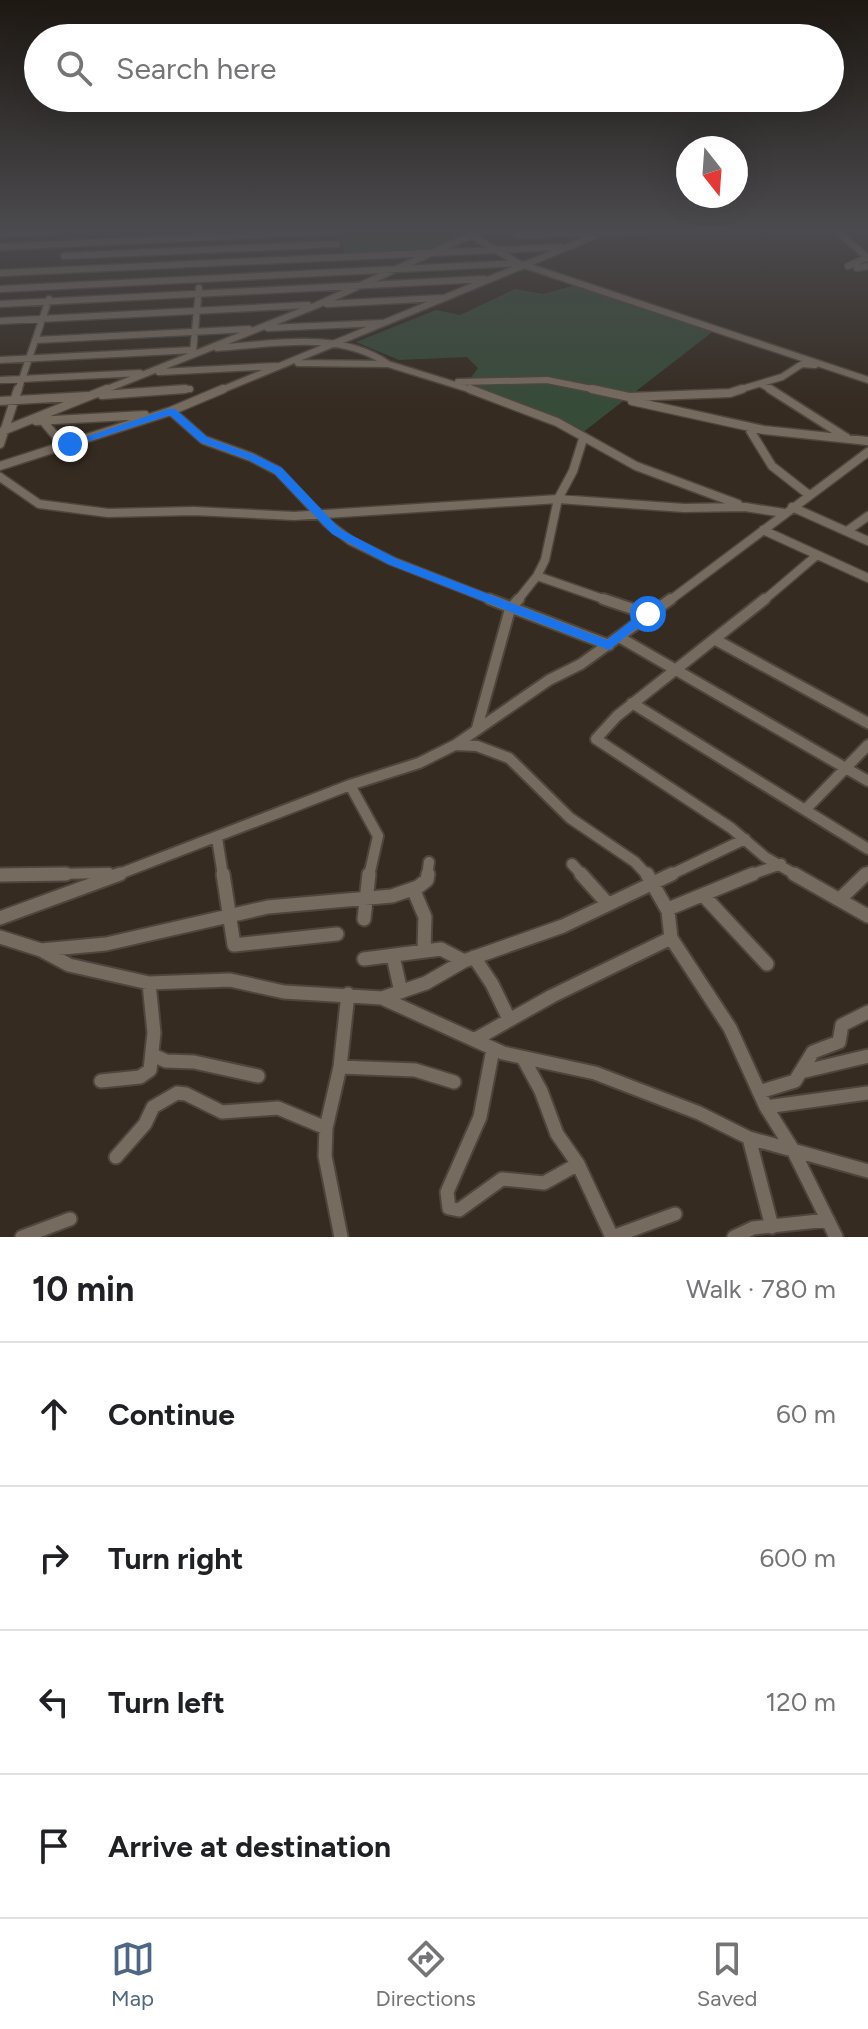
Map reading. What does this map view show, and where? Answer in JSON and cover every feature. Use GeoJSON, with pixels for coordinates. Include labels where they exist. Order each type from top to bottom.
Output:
{"type":"FeatureCollection","features":[{"type":"Feature","properties":{"kind":"street"},"geometry":{"type":"LineString","coordinates":[[0,444],[3,427],[23,379],[53,289]]}},
{"type":"Feature","properties":{"kind":"street"},"geometry":{"type":"LineString","coordinates":[[188,404],[199,289]]}},
{"type":"Feature","properties":{"kind":"street"},"geometry":{"type":"LineString","coordinates":[[0,304],[349,289]]}},
{"type":"Feature","properties":{"kind":"street"},"geometry":{"type":"LineString","coordinates":[[0,466],[171,411],[469,289]]}},
{"type":"Feature","properties":{"kind":"street"},"geometry":{"type":"LineString","coordinates":[[595,289],[868,380]]}},
{"type":"Feature","properties":{"kind":"street"},"geometry":{"type":"LineString","coordinates":[[28,422],[317,305],[344,290]]}},
{"type":"Feature","properties":{"kind":"street"},"geometry":{"type":"LineString","coordinates":[[0,321],[447,298]]}},
{"type":"Feature","properties":{"kind":"street"},"geometry":{"type":"LineString","coordinates":[[36,340],[387,323]]}},
{"type":"Feature","properties":{"kind":"street"},"geometry":{"type":"LineString","coordinates":[[210,349],[340,343],[371,352],[388,364]]}},
{"type":"Feature","properties":{"kind":"street"},"geometry":{"type":"LineString","coordinates":[[0,360],[193,353]]}},
{"type":"Feature","properties":{"kind":"street"},"geometry":{"type":"LineString","coordinates":[[450,382],[547,380],[638,397],[725,393],[782,377],[802,364],[819,362]]}},
{"type":"Feature","properties":{"kind":"street"},"geometry":{"type":"LineString","coordinates":[[0,380],[290,364],[388,364],[450,382],[557,422],[636,466],[745,507]]}},
{"type":"Feature","properties":{"kind":"street"},"geometry":{"type":"LineString","coordinates":[[761,384],[809,411],[850,440]]}},
{"type":"Feature","properties":{"kind":"street"},"geometry":{"type":"LineString","coordinates":[[0,401],[190,389]]}},
{"type":"Feature","properties":{"kind":"street"},"geometry":{"type":"LineString","coordinates":[[632,401],[748,427],[868,441]]}},
{"type":"Feature","properties":{"kind":"street"},"geometry":{"type":"LineString","coordinates":[[171,411],[204,440],[251,457],[278,471],[317,513],[351,541],[510,609],[609,645]]}},
{"type":"Feature","properties":{"kind":"street"},"geometry":{"type":"LineString","coordinates":[[3,427],[28,422],[156,415]]}},
{"type":"Feature","properties":{"kind":"street"},"geometry":{"type":"LineString","coordinates":[[43,421],[64,446]]}},
{"type":"Feature","properties":{"kind":"street"},"geometry":{"type":"LineString","coordinates":[[748,427],[772,466],[809,495]]}},
{"type":"Feature","properties":{"kind":"street"},"geometry":{"type":"LineString","coordinates":[[477,728],[510,609],[537,576],[545,560],[558,499],[573,471],[583,439]]}},
{"type":"Feature","properties":{"kind":"street"},"geometry":{"type":"LineString","coordinates":[[0,918],[350,785],[419,763],[455,745],[609,645],[868,452]]}},
{"type":"Feature","properties":{"kind":"street"},"geometry":{"type":"LineString","coordinates":[[0,477],[39,504],[78,510],[145,514],[194,511],[270,517],[558,499],[684,508],[788,510],[868,541]]}},
{"type":"Feature","properties":{"kind":"street"},"geometry":{"type":"LineString","coordinates":[[847,531],[868,516]]}},
{"type":"Feature","properties":{"kind":"street"},"geometry":{"type":"LineString","coordinates":[[763,530],[868,578]]}},
{"type":"Feature","properties":{"kind":"street"},"geometry":{"type":"LineString","coordinates":[[817,555],[716,640],[632,703],[596,739],[745,839],[765,857],[868,916]]}},
{"type":"Feature","properties":{"kind":"street"},"geometry":{"type":"LineString","coordinates":[[537,576],[648,614]]}},
{"type":"Feature","properties":{"kind":"street"},"geometry":{"type":"LineString","coordinates":[[619,637],[868,781]]}},
{"type":"Feature","properties":{"kind":"street"},"geometry":{"type":"LineString","coordinates":[[716,640],[868,723]]}},
{"type":"Feature","properties":{"kind":"street"},"geometry":{"type":"LineString","coordinates":[[632,703],[868,849]]}},
{"type":"Feature","properties":{"kind":"street"},"geometry":{"type":"LineString","coordinates":[[455,745],[483,747],[526,768],[573,820],[625,852],[656,881],[668,909],[673,930],[671,938],[730,1028],[766,1107],[793,1150],[836,1237]]}},
{"type":"Feature","properties":{"kind":"street"},"geometry":{"type":"LineString","coordinates":[[805,810],[868,745]]}},
{"type":"Feature","properties":{"kind":"street"},"geometry":{"type":"LineString","coordinates":[[350,785],[378,836],[370,868],[364,919]]}},
{"type":"Feature","properties":{"kind":"street"},"geometry":{"type":"LineString","coordinates":[[217,838],[235,946],[264,940],[337,934]]}},
{"type":"Feature","properties":{"kind":"street"},"geometry":{"type":"LineString","coordinates":[[382,998],[447,972],[469,959],[563,926],[745,839]]}},
{"type":"Feature","properties":{"kind":"street"},"geometry":{"type":"LineString","coordinates":[[41,950],[112,943],[228,913],[281,904],[367,899],[414,891],[427,880],[429,862]]}},
{"type":"Feature","properties":{"kind":"street"},"geometry":{"type":"LineString","coordinates":[[572,864],[607,903]]}},
{"type":"Feature","properties":{"kind":"street"},"geometry":{"type":"LineString","coordinates":[[668,909],[704,896],[718,886],[781,864]]}},
{"type":"Feature","properties":{"kind":"street"},"geometry":{"type":"LineString","coordinates":[[840,899],[868,872]]}},
{"type":"Feature","properties":{"kind":"street"},"geometry":{"type":"LineString","coordinates":[[0,875],[116,873]]}},
{"type":"Feature","properties":{"kind":"street"},"geometry":{"type":"LineString","coordinates":[[414,891],[425,917],[424,951]]}},
{"type":"Feature","properties":{"kind":"street"},"geometry":{"type":"LineString","coordinates":[[704,896],[767,964]]}},
{"type":"Feature","properties":{"kind":"street"},"geometry":{"type":"LineString","coordinates":[[0,937],[41,950],[69,965],[149,983],[230,980],[284,992],[382,998],[493,1049],[595,1073],[699,1113],[749,1138],[868,1171]]}},
{"type":"Feature","properties":{"kind":"street"},"geometry":{"type":"LineString","coordinates":[[474,1040],[509,1019],[671,938]]}},
{"type":"Feature","properties":{"kind":"street"},"geometry":{"type":"LineString","coordinates":[[364,959],[441,949],[469,959],[492,984],[509,1019]]}},
{"type":"Feature","properties":{"kind":"street"},"geometry":{"type":"LineString","coordinates":[[393,956],[401,992]]}},
{"type":"Feature","properties":{"kind":"street"},"geometry":{"type":"LineString","coordinates":[[101,1081],[149,1073],[155,1056],[149,983]]}},
{"type":"Feature","properties":{"kind":"street"},"geometry":{"type":"LineString","coordinates":[[341,1237],[325,1156],[326,1128],[340,1067],[348,994]]}},
{"type":"Feature","properties":{"kind":"street"},"geometry":{"type":"LineString","coordinates":[[759,1092],[793,1083],[813,1052],[839,1042],[842,1025],[868,1012]]}},
{"type":"Feature","properties":{"kind":"street"},"geometry":{"type":"LineString","coordinates":[[493,1049],[480,1117],[447,1192],[449,1208],[459,1210],[502,1179],[535,1185],[578,1164]]}},
{"type":"Feature","properties":{"kind":"street"},"geometry":{"type":"LineString","coordinates":[[155,1056],[166,1061],[194,1062],[258,1076]]}},
{"type":"Feature","properties":{"kind":"street"},"geometry":{"type":"LineString","coordinates":[[801,1072],[868,1056]]}},
{"type":"Feature","properties":{"kind":"street"},"geometry":{"type":"LineString","coordinates":[[523,1058],[541,1091],[557,1134],[578,1164],[612,1237],[675,1214]]}},
{"type":"Feature","properties":{"kind":"street"},"geometry":{"type":"LineString","coordinates":[[340,1067],[415,1070],[454,1082]]}},
{"type":"Feature","properties":{"kind":"street"},"geometry":{"type":"LineString","coordinates":[[116,1157],[145,1124],[153,1107],[177,1093],[186,1094],[222,1112],[278,1108],[326,1128]]}},
{"type":"Feature","properties":{"kind":"street"},"geometry":{"type":"LineString","coordinates":[[766,1107],[868,1093]]}},
{"type":"Feature","properties":{"kind":"street"},"geometry":{"type":"LineString","coordinates":[[749,1138],[772,1227]]}},
{"type":"Feature","properties":{"kind":"street"},"geometry":{"type":"LineString","coordinates":[[22,1237],[70,1219]]}},
{"type":"Feature","properties":{"kind":"street"},"geometry":{"type":"LineString","coordinates":[[734,1237],[745,1229],[828,1220]]}},
{"type":"Feature","properties":{"kind":"green space"},"geometry":{"type":"Polygon","coordinates":[[[515,289],[543,294],[562,289],[587,289],[715,330],[582,433],[466,384],[478,368],[467,357],[399,360],[356,342],[436,310],[460,315],[515,289]]]}},
{"type":"Feature","properties":{"kind":"route"},"geometry":{"type":"LineString","coordinates":[[70,444],[171,411],[204,440],[251,457],[278,471],[336,531],[392,561],[609,645],[648,614]]}}]}
